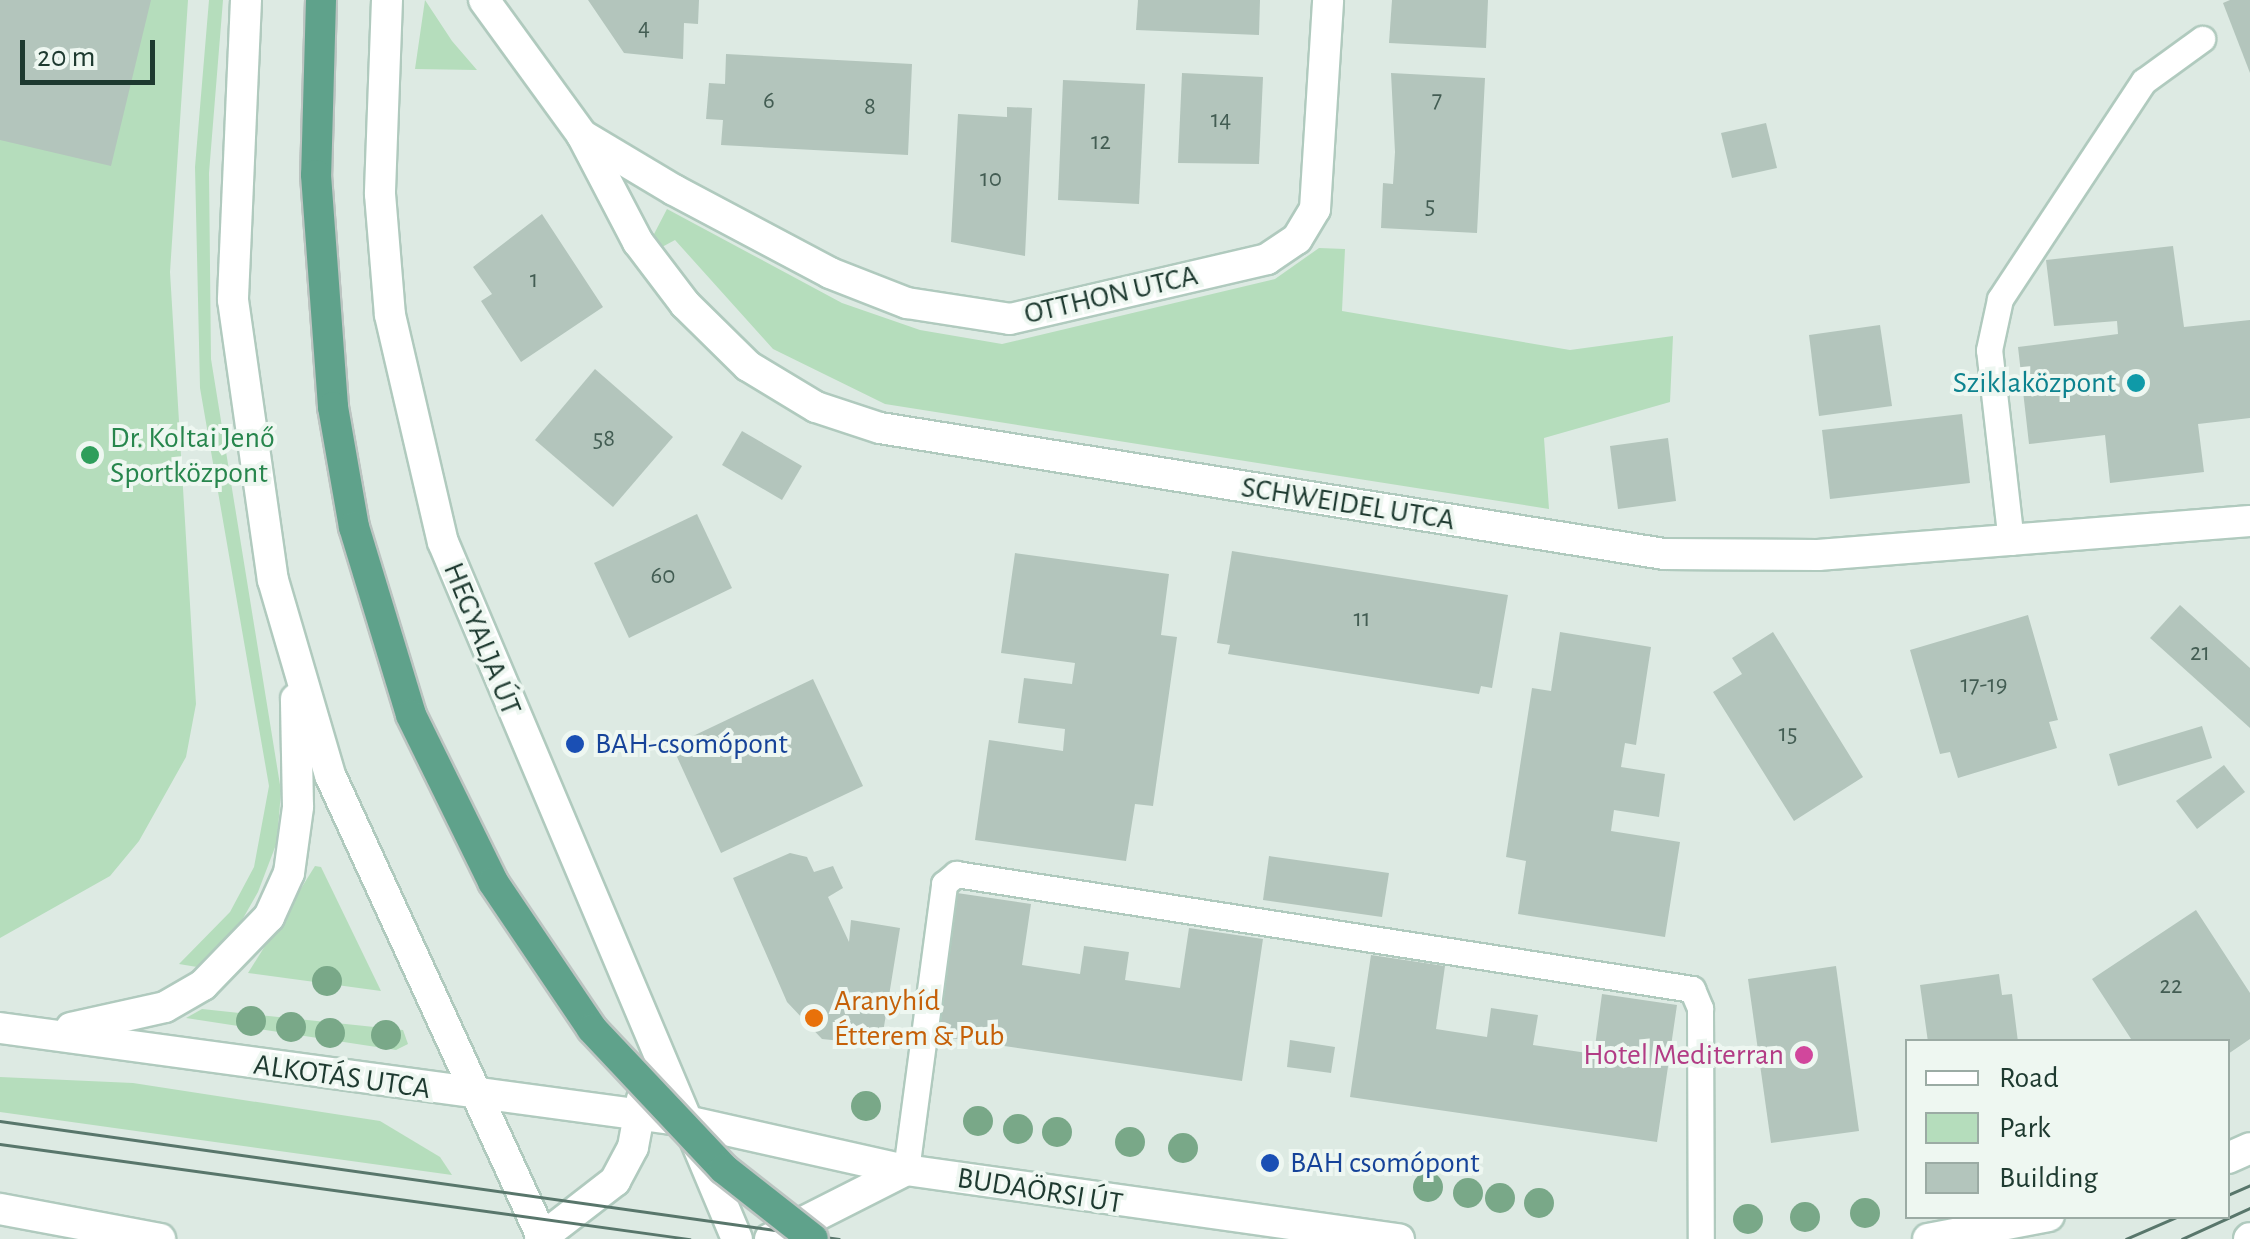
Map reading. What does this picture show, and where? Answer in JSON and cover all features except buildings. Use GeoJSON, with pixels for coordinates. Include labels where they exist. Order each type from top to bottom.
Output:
{"type":"FeatureCollection","features":[{"type":"Feature","properties":{"kind":"main road"},"geometry":{"type":"LineString","coordinates":[[246,0],[234,300],[258,494],[296,666],[369,870],[542,1239],[615,1181],[642,1116],[633,982]]}},
{"type":"Feature","properties":{"kind":"main road"},"geometry":{"type":"LineString","coordinates":[[321,0],[316,176],[334,407],[354,527],[412,715],[493,882],[592,1029],[724,1169],[812,1239]]}},
{"type":"Feature","properties":{"kind":"main road","name":"HEGYALJA ÚT"},"geometry":{"type":"LineString","coordinates":[[387,0],[380,194],[390,315],[413,433],[492,672],[633,982],[686,1121],[737,1239]]}},
{"type":"Feature","properties":{"kind":"main road","name":"OTTHON UTCA"},"geometry":{"type":"LineString","coordinates":[[484,0],[582,135],[830,273],[907,303],[1010,319],[1267,259],[1297,239],[1315,209],[1328,0]]}},
{"type":"Feature","properties":{"kind":"main road","name":"SCHWEIDEL UTCA"},"geometry":{"type":"LineString","coordinates":[[582,135],[638,242],[685,304],[748,366],[816,407],[880,428],[1664,554],[1818,556],[2250,521]]}},
{"type":"Feature","properties":{"kind":"main road"},"geometry":{"type":"LineString","coordinates":[[42,1033],[165,1007],[203,985],[269,917],[289,873],[298,807],[296,666]]}},
{"type":"Feature","properties":{"kind":"main road","name":"ALKOTÁS UTCA"},"geometry":{"type":"LineString","coordinates":[[0,1028],[476,1096],[686,1121]]}},
{"type":"Feature","properties":{"kind":"main road","name":"BUDAÖRSI ÚT"},"geometry":{"type":"LineString","coordinates":[[686,1121],[906,1170],[1399,1239]]}},
{"type":"Feature","properties":{"kind":"main road"},"geometry":{"type":"LineString","coordinates":[[770,1239],[906,1170]]}},
{"type":"Feature","properties":{"kind":"main road"},"geometry":{"type":"LineString","coordinates":[[0,1208],[160,1239]]}},
{"type":"Feature","properties":{"kind":"main road"},"geometry":{"type":"LineString","coordinates":[[1928,1239],[2034,1219]]}},
{"type":"Feature","properties":{"kind":"lane"},"geometry":{"type":"LineString","coordinates":[[2011,542],[1989,350],[2000,298],[2144,81],[2202,39]]}},
{"type":"Feature","properties":{"kind":"lane"},"geometry":{"type":"LineString","coordinates":[[906,1170],[944,884],[956,874],[1692,989],[1700,1008],[1700,1239]]}},
{"type":"Feature","properties":{"kind":"green space","name":"Dr. Koltai Jenő Sportközpont"},"geometry":{"type":"Polygon","coordinates":[[[0,0],[188,0],[170,272],[196,704],[186,757],[139,841],[110,876],[0,938],[0,0]]]}},
{"type":"Feature","properties":{"kind":"green space"},"geometry":{"type":"Polygon","coordinates":[[[209,0],[223,0],[209,173],[211,359],[281,791],[277,842],[258,892],[237,929],[197,967],[179,964],[230,912],[254,867],[269,786],[200,388],[195,167],[209,0]]]}},
{"type":"Feature","properties":{"kind":"green space"},"geometry":{"type":"Polygon","coordinates":[[[425,0],[452,41],[477,70],[415,69],[425,0]]]}},
{"type":"Feature","properties":{"kind":"green space"},"geometry":{"type":"Polygon","coordinates":[[[667,209],[842,303],[920,330],[1002,344],[1275,279],[1319,248],[1345,249],[1342,311],[1570,350],[1673,336],[1670,402],[1544,438],[1549,509],[885,404],[773,349],[675,240],[662,247],[653,236],[667,209]]]}},
{"type":"Feature","properties":{"kind":"green space"},"geometry":{"type":"Polygon","coordinates":[[[315,866],[321,867],[381,991],[248,973],[315,866]]]}},
{"type":"Feature","properties":{"kind":"green space"},"geometry":{"type":"Polygon","coordinates":[[[202,1009],[403,1030],[408,1044],[396,1050],[186,1018],[202,1009]]]}},
{"type":"Feature","properties":{"kind":"green space"},"geometry":{"type":"Polygon","coordinates":[[[0,1077],[133,1083],[380,1121],[440,1157],[452,1175],[0,1112],[0,1077]]]}},
{"type":"Feature","properties":{"kind":"tram line"},"geometry":{"type":"LineString","coordinates":[[0,1121],[839,1239]]}},
{"type":"Feature","properties":{"kind":"tram line"},"geometry":{"type":"LineString","coordinates":[[0,1144],[689,1239]]}},
{"type":"Feature","properties":{"kind":"tram line"},"geometry":{"type":"LineString","coordinates":[[2230,1194],[2250,1185]]}},
{"type":"Feature","properties":{"kind":"tram line"},"geometry":{"type":"LineString","coordinates":[[2230,1217],[2250,1208]]}},
{"type":"Feature","properties":{"kind":"tram line"},"geometry":{"type":"LineString","coordinates":[[2126,1239],[2172,1219]]}},
{"type":"Feature","properties":{"kind":"tram line"},"geometry":{"type":"LineString","coordinates":[[2182,1239],[2226,1219]]}},
{"type":"Feature","properties":{"kind":"place","name":"Sziklaközpont"},"geometry":{"type":"Point","coordinates":[2136,383]}},
{"type":"Feature","properties":{"kind":"place","name":"Dr. Koltai Jenő Sportközpont"},"geometry":{"type":"Point","coordinates":[90,455]}},
{"type":"Feature","properties":{"kind":"place","name":"BAH-csomópont"},"geometry":{"type":"Point","coordinates":[575,744]}},
{"type":"Feature","properties":{"kind":"place","name":"Aranyhíd Étterem & Pub"},"geometry":{"type":"Point","coordinates":[814,1018]}},
{"type":"Feature","properties":{"kind":"place","name":"Hotel Mediterran"},"geometry":{"type":"Point","coordinates":[1804,1055]}},
{"type":"Feature","properties":{"kind":"place","name":"BAH csomópont"},"geometry":{"type":"Point","coordinates":[1270,1163]}}]}
